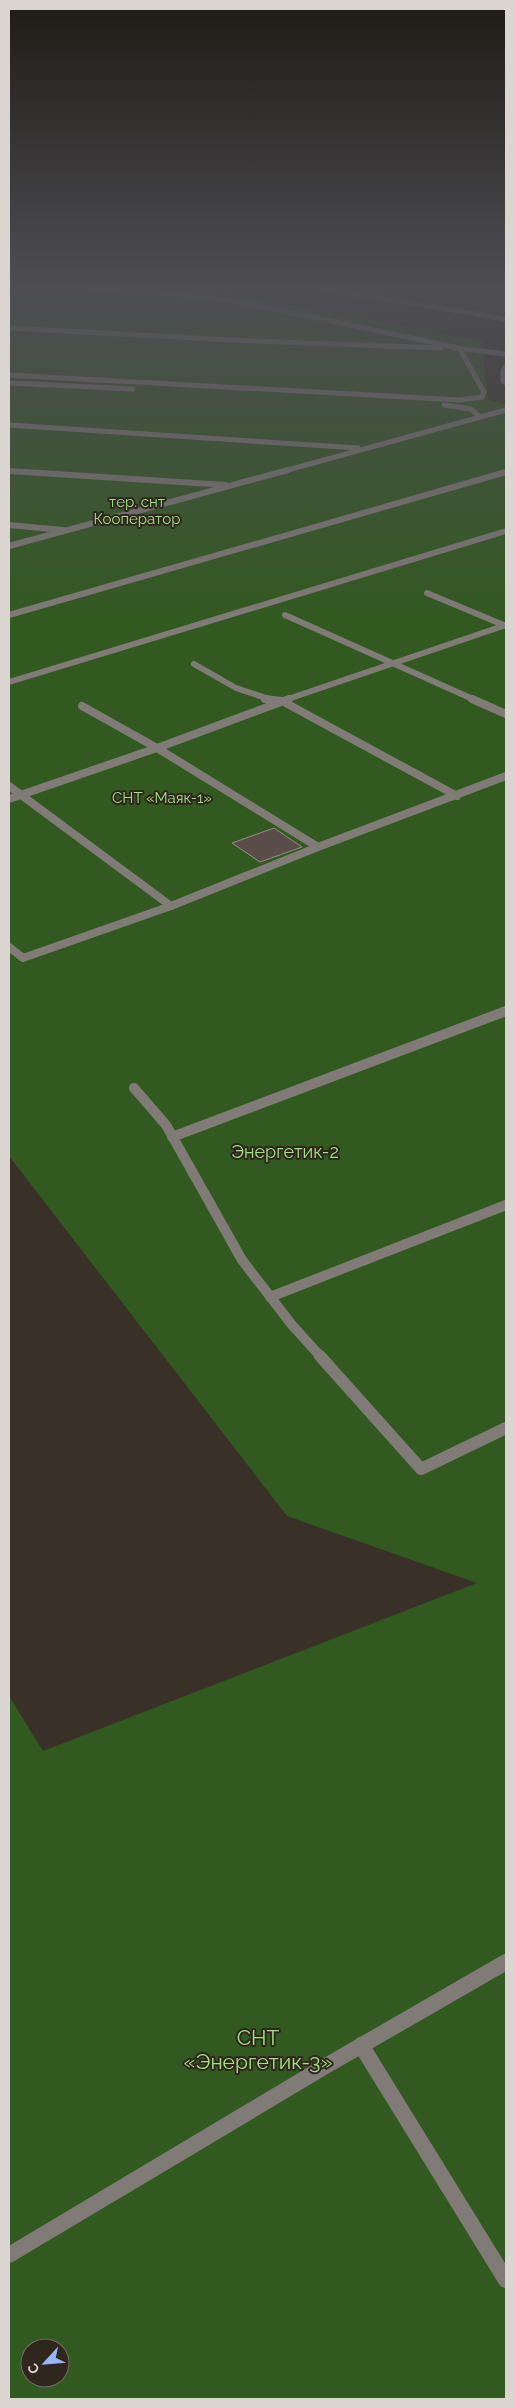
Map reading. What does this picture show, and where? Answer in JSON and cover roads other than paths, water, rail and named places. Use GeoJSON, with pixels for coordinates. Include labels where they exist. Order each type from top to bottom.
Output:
{"type":"FeatureCollection","features":[{"type":"Feature","properties":{"kind":"street"},"geometry":{"type":"LineString","coordinates":[[356,401],[444,405],[471,409],[480,417]]}},
{"type":"Feature","properties":{"kind":"street"},"geometry":{"type":"LineString","coordinates":[[9,546],[500,411],[506,411]]}},
{"type":"Feature","properties":{"kind":"street"},"geometry":{"type":"LineString","coordinates":[[9,424],[366,449]]}},
{"type":"Feature","properties":{"kind":"street"},"geometry":{"type":"LineString","coordinates":[[9,471],[234,485]]}},
{"type":"Feature","properties":{"kind":"street"},"geometry":{"type":"LineString","coordinates":[[9,615],[506,472]]}},
{"type":"Feature","properties":{"kind":"street"},"geometry":{"type":"LineString","coordinates":[[9,525],[71,530]]}},
{"type":"Feature","properties":{"kind":"street"},"geometry":{"type":"LineString","coordinates":[[9,682],[506,531]]}},
{"type":"Feature","properties":{"kind":"street"},"geometry":{"type":"LineString","coordinates":[[427,593],[506,626]]}},
{"type":"Feature","properties":{"kind":"street"},"geometry":{"type":"LineString","coordinates":[[285,615],[506,714]]}},
{"type":"Feature","properties":{"kind":"street"},"geometry":{"type":"LineString","coordinates":[[9,799],[157,748],[282,701],[506,626]]}},
{"type":"Feature","properties":{"kind":"street"},"geometry":{"type":"LineString","coordinates":[[194,664],[248,693],[269,701],[282,701],[457,796]]}},
{"type":"Feature","properties":{"kind":"street"},"geometry":{"type":"LineString","coordinates":[[82,706],[157,748],[318,847]]}},
{"type":"Feature","properties":{"kind":"street"},"geometry":{"type":"LineString","coordinates":[[9,947],[23,958],[171,906],[318,847],[506,776]]}},
{"type":"Feature","properties":{"kind":"street"},"geometry":{"type":"LineString","coordinates":[[9,786],[171,906]]}},
{"type":"Feature","properties":{"kind":"street"},"geometry":{"type":"LineString","coordinates":[[172,1137],[506,1011]]}},
{"type":"Feature","properties":{"kind":"street"},"geometry":{"type":"LineString","coordinates":[[134,1088],[166,1125],[242,1260],[292,1325],[421,1469],[506,1428]]}},
{"type":"Feature","properties":{"kind":"street"},"geometry":{"type":"LineString","coordinates":[[270,1297],[506,1205]]}},
{"type":"Feature","properties":{"kind":"street"},"geometry":{"type":"LineString","coordinates":[[9,2255],[361,2045],[506,1962]]}},
{"type":"Feature","properties":{"kind":"street"},"geometry":{"type":"LineString","coordinates":[[361,2045],[506,2280]]}},
{"type":"Feature","properties":{"kind":"park label","name":"тер. снт Кооператор"},"geometry":{"type":"Point","coordinates":[137,510]}},
{"type":"Feature","properties":{"kind":"park label","name":"СНТ «Маяк-1»"},"geometry":{"type":"Point","coordinates":[162,798]}},
{"type":"Feature","properties":{"kind":"park label","name":"Энергетик-2"},"geometry":{"type":"Point","coordinates":[285,1151]}},
{"type":"Feature","properties":{"kind":"park label","name":"СНТ «Энергетик-3»"},"geometry":{"type":"Point","coordinates":[258,2049]}}]}
